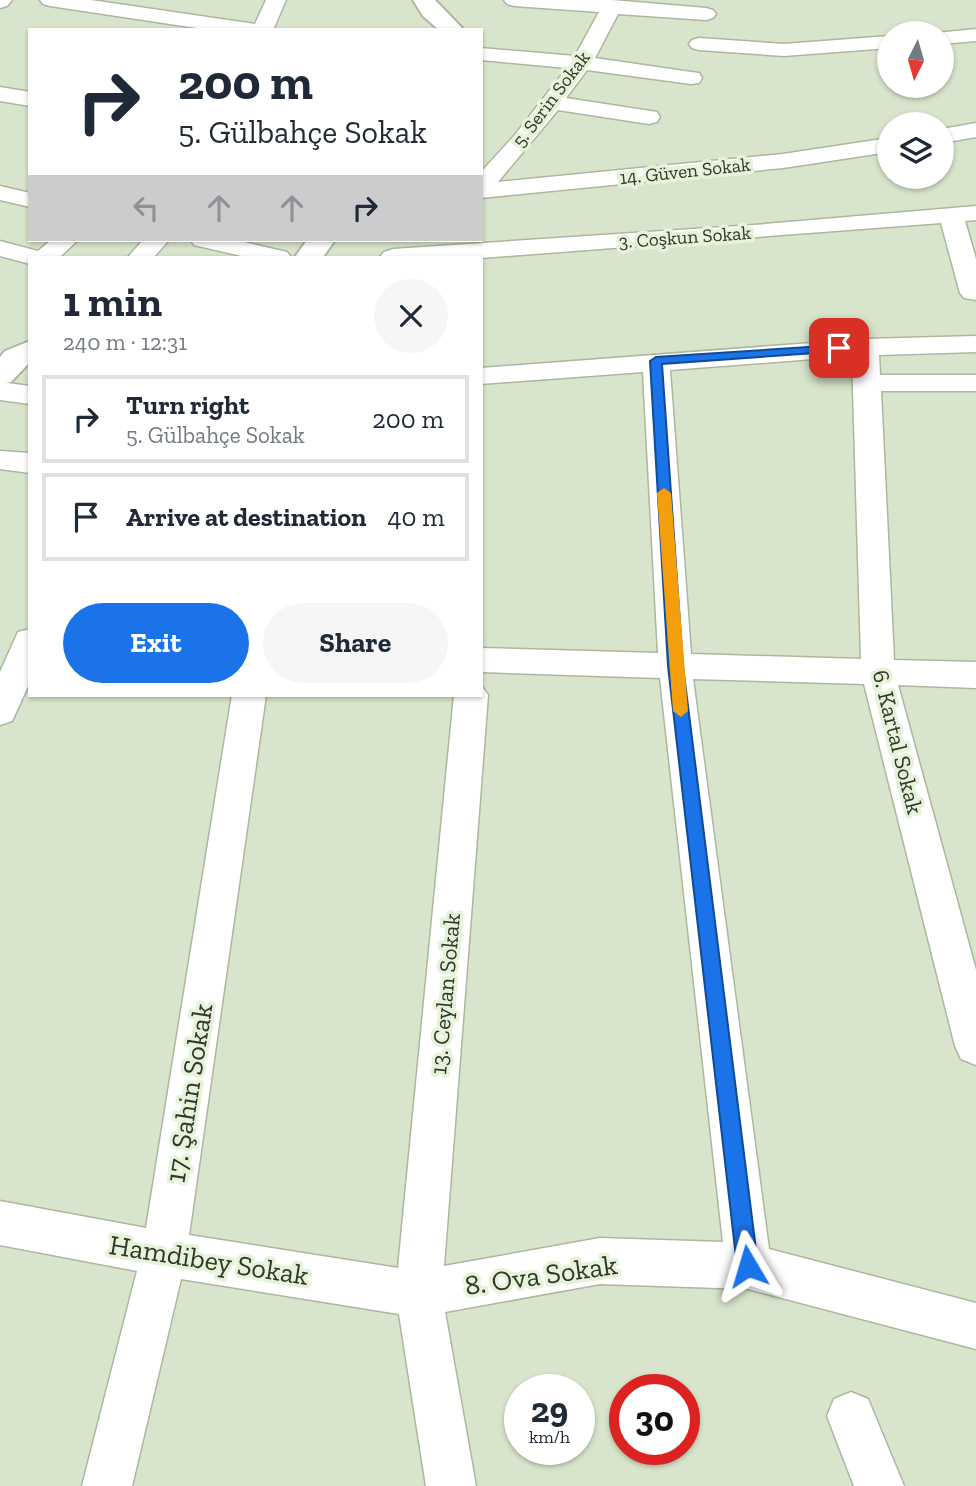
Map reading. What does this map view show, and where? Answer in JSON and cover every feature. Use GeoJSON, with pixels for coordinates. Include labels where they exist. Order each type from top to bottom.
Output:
{"type":"FeatureCollection","features":[{"type":"Feature","properties":{"kind":"main road"},"geometry":{"type":"LineString","coordinates":[[424,0],[431,11],[451,28]]}},
{"type":"Feature","properties":{"kind":"main road"},"geometry":{"type":"LineString","coordinates":[[0,375],[16,357],[28,351]]}},
{"type":"Feature","properties":{"kind":"street"},"geometry":{"type":"LineString","coordinates":[[50,0],[238,28]]}},
{"type":"Feature","properties":{"kind":"street"},"geometry":{"type":"LineString","coordinates":[[263,28],[276,0]]}},
{"type":"Feature","properties":{"kind":"street"},"geometry":{"type":"LineString","coordinates":[[483,54],[582,63],[689,87],[708,7],[612,6],[513,0]]}},
{"type":"Feature","properties":{"kind":"street","name":"5. Serin Sokak"},"geometry":{"type":"LineString","coordinates":[[483,187],[582,63],[612,6]]}},
{"type":"Feature","properties":{"kind":"street"},"geometry":{"type":"LineString","coordinates":[[954,37],[976,35]]}},
{"type":"Feature","properties":{"kind":"street"},"geometry":{"type":"LineString","coordinates":[[699,44],[784,50],[877,43]]}},
{"type":"Feature","properties":{"kind":"street"},"geometry":{"type":"LineString","coordinates":[[0,94],[28,99]]}},
{"type":"Feature","properties":{"kind":"street"},"geometry":{"type":"LineString","coordinates":[[551,102],[649,117]]}},
{"type":"Feature","properties":{"kind":"street"},"geometry":{"type":"LineString","coordinates":[[954,134],[976,130]]}},
{"type":"Feature","properties":{"kind":"street","name":"14. Güven Sokak"},"geometry":{"type":"LineString","coordinates":[[483,189],[783,161],[877,147]]}},
{"type":"Feature","properties":{"kind":"street"},"geometry":{"type":"LineString","coordinates":[[0,192],[28,199]]}},
{"type":"Feature","properties":{"kind":"street"},"geometry":{"type":"LineString","coordinates":[[964,214],[973,293]]}},
{"type":"Feature","properties":{"kind":"street","name":"3. Coşkun Sokak"},"geometry":{"type":"LineString","coordinates":[[406,256],[964,214]]}},
{"type":"Feature","properties":{"kind":"street"},"geometry":{"type":"LineString","coordinates":[[45,256],[63,242]]}},
{"type":"Feature","properties":{"kind":"street"},"geometry":{"type":"LineString","coordinates":[[142,256],[155,242]]}},
{"type":"Feature","properties":{"kind":"street"},"geometry":{"type":"LineString","coordinates":[[212,242],[274,256]]}},
{"type":"Feature","properties":{"kind":"street"},"geometry":{"type":"LineString","coordinates":[[0,248],[29,256]]}},
{"type":"Feature","properties":{"kind":"street"},"geometry":{"type":"LineString","coordinates":[[483,376],[865,347],[976,344]]}},
{"type":"Feature","properties":{"kind":"street","name":"6. Kartal Sokak"},"geometry":{"type":"LineString","coordinates":[[865,347],[869,383],[878,672],[976,1046]]}},
{"type":"Feature","properties":{"kind":"street"},"geometry":{"type":"LineString","coordinates":[[656,361],[675,666],[748,1266]]}},
{"type":"Feature","properties":{"kind":"street"},"geometry":{"type":"LineString","coordinates":[[869,383],[976,383]]}},
{"type":"Feature","properties":{"kind":"street"},"geometry":{"type":"LineString","coordinates":[[0,391],[28,395]]}},
{"type":"Feature","properties":{"kind":"street"},"geometry":{"type":"LineString","coordinates":[[0,460],[28,464]]}},
{"type":"Feature","properties":{"kind":"street"},"geometry":{"type":"LineString","coordinates":[[0,712],[28,646]]}},
{"type":"Feature","properties":{"kind":"street"},"geometry":{"type":"LineString","coordinates":[[483,660],[976,675]]}},
{"type":"Feature","properties":{"kind":"street","name":"17. Şahin Sokak"},"geometry":{"type":"LineString","coordinates":[[107,1486],[164,1255],[249,697]]}},
{"type":"Feature","properties":{"kind":"street","name":"13. Ceylan Sokak"},"geometry":{"type":"LineString","coordinates":[[451,1486],[419,1294],[471,697]]}},
{"type":"Feature","properties":{"kind":"street","name":"Hamdibey Sokak"},"geometry":{"type":"LineString","coordinates":[[0,1223],[164,1255],[419,1294]]}},
{"type":"Feature","properties":{"kind":"street","name":"8. Ova Sokak"},"geometry":{"type":"LineString","coordinates":[[419,1294],[600,1261],[748,1266],[976,1326]]}},
{"type":"Feature","properties":{"kind":"street"},"geometry":{"type":"LineString","coordinates":[[851,1416],[879,1486]]}},
{"type":"Feature","properties":{"kind":"slow traffic"},"geometry":{"type":"LineString","coordinates":[[664,493],[675,666],[681,711]]}},
{"type":"Feature","properties":{"kind":"route"},"geometry":{"type":"LineString","coordinates":[[748,1266],[675,666],[656,361],[839,348]]}}]}
